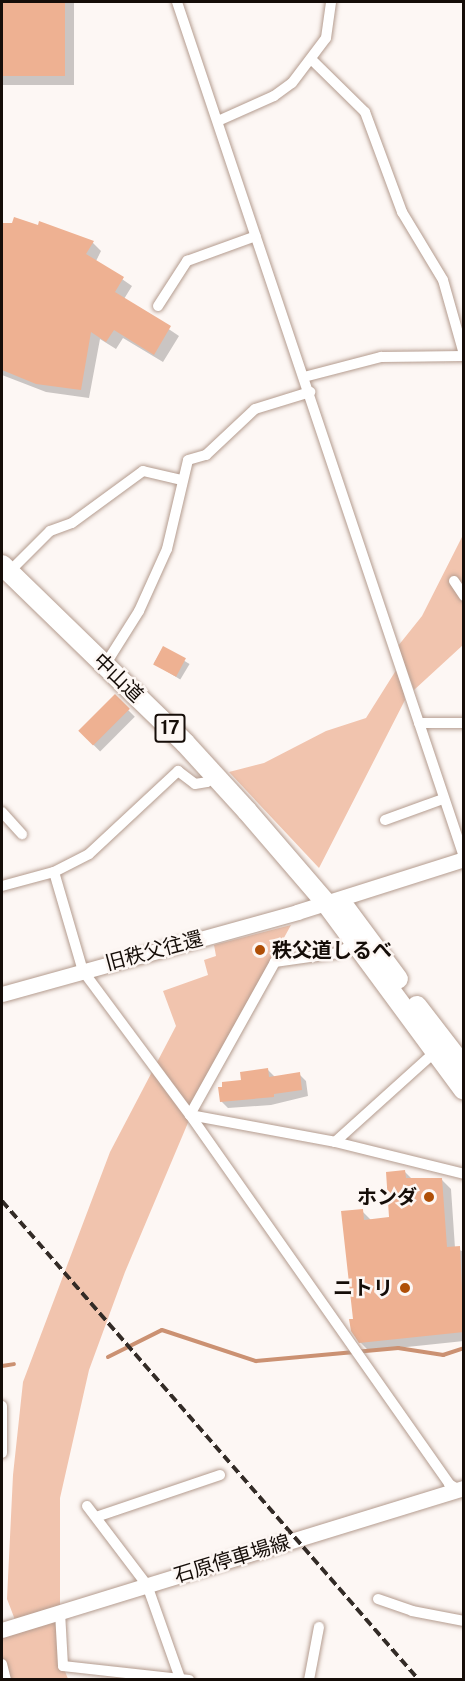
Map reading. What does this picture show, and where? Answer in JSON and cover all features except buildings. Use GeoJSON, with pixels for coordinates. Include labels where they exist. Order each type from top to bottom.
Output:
{"type":"FeatureCollection","features":[{"type":"Feature","properties":{"kind":"highway","name":"中山道"},"geometry":{"type":"LineString","coordinates":[[5,569],[105,664],[215,775],[326,903],[355,943],[440,1048],[464,1067]]}},
{"type":"Feature","properties":{"kind":"highway","name":"中山道"},"geometry":{"type":"LineString","coordinates":[[326,903],[346,909],[440,1048],[464,1090]]}},
{"type":"Feature","properties":{"kind":"street"},"geometry":{"type":"LineString","coordinates":[[177,2],[310,392],[464,858]]}},
{"type":"Feature","properties":{"kind":"street"},"geometry":{"type":"LineString","coordinates":[[218,121],[274,96],[292,83],[326,38],[331,2]]}},
{"type":"Feature","properties":{"kind":"street"},"geometry":{"type":"LineString","coordinates":[[304,376],[381,357],[464,355],[443,280],[402,212],[365,112],[311,59]]}},
{"type":"Feature","properties":{"kind":"street"},"geometry":{"type":"LineString","coordinates":[[158,306],[187,261],[256,236]]}},
{"type":"Feature","properties":{"kind":"street"},"geometry":{"type":"LineString","coordinates":[[105,664],[139,611],[167,549],[181,480],[188,460],[206,455],[241,418],[255,409],[310,392]]}},
{"type":"Feature","properties":{"kind":"street"},"geometry":{"type":"LineString","coordinates":[[5,569],[50,531],[72,523],[143,471],[181,480]]}},
{"type":"Feature","properties":{"kind":"street"},"geometry":{"type":"LineString","coordinates":[[454,581],[464,596]]}},
{"type":"Feature","properties":{"kind":"street"},"geometry":{"type":"LineString","coordinates":[[419,723],[464,723]]}},
{"type":"Feature","properties":{"kind":"street"},"geometry":{"type":"LineString","coordinates":[[2,886],[54,872],[89,854],[178,771],[195,783],[207,782],[215,775]]}},
{"type":"Feature","properties":{"kind":"street"},"geometry":{"type":"LineString","coordinates":[[385,820],[443,799]]}},
{"type":"Feature","properties":{"kind":"street"},"geometry":{"type":"LineString","coordinates":[[2,812],[22,834]]}},
{"type":"Feature","properties":{"kind":"street","name":"旧秩父往還"},"geometry":{"type":"LineString","coordinates":[[2,994],[326,903],[464,858]]}},
{"type":"Feature","properties":{"kind":"street"},"geometry":{"type":"LineString","coordinates":[[54,872],[83,970],[190,1115],[449,1484],[462,1490]]}},
{"type":"Feature","properties":{"kind":"street"},"geometry":{"type":"LineString","coordinates":[[190,1115],[275,962],[338,953],[355,943]]}},
{"type":"Feature","properties":{"kind":"street"},"geometry":{"type":"LineString","coordinates":[[334,1142],[440,1048]]}},
{"type":"Feature","properties":{"kind":"street"},"geometry":{"type":"LineString","coordinates":[[190,1115],[334,1142],[464,1174]]}},
{"type":"Feature","properties":{"kind":"street"},"geometry":{"type":"LineString","coordinates":[[2,1406],[2,1453]]}},
{"type":"Feature","properties":{"kind":"street"},"geometry":{"type":"LineString","coordinates":[[96,1517],[220,1475]]}},
{"type":"Feature","properties":{"kind":"street","name":"石原停車場線"},"geometry":{"type":"LineString","coordinates":[[2,1630],[462,1490]]}},
{"type":"Feature","properties":{"kind":"street"},"geometry":{"type":"LineString","coordinates":[[60,1612],[63,1666],[184,1679],[147,1585],[87,1506]]}},
{"type":"Feature","properties":{"kind":"street"},"geometry":{"type":"LineString","coordinates":[[378,1599],[412,1611],[464,1621]]}},
{"type":"Feature","properties":{"kind":"street"},"geometry":{"type":"LineString","coordinates":[[309,1680],[319,1627]]}},
{"type":"Feature","properties":{"kind":"street"},"geometry":{"type":"LineString","coordinates":[[2,1664],[6,1680]]}},
{"type":"Feature","properties":{"kind":"shaded area"},"geometry":{"type":"Polygon","coordinates":[[[463,535],[463,645],[414,690],[398,646],[422,616],[463,535]]]}},
{"type":"Feature","properties":{"kind":"shaded area"},"geometry":{"type":"Polygon","coordinates":[[[400,664],[405,700],[319,868],[229,772],[264,763],[326,731],[366,718],[400,664]]]}},
{"type":"Feature","properties":{"kind":"shaded area"},"geometry":{"type":"Polygon","coordinates":[[[291,925],[206,1080],[125,1272],[89,1370],[60,1498],[60,1612],[63,1666],[68,1679],[6,1679],[2,1664],[2,1630],[17,1625],[7,1599],[13,1475],[23,1382],[110,1152],[176,1026],[163,991],[208,975],[204,960],[216,956],[214,945],[291,925]]]}},
{"type":"Feature","properties":{"kind":"waterway"},"geometry":{"type":"LineString","coordinates":[[108,1357],[162,1330],[256,1361],[398,1348],[443,1355],[464,1348]]}},
{"type":"Feature","properties":{"kind":"waterway"},"geometry":{"type":"LineString","coordinates":[[2,1366],[14,1364]]}},
{"type":"Feature","properties":{"kind":"railway"},"geometry":{"type":"LineString","coordinates":[[2,1201],[419,1680]]}},
{"type":"Feature","properties":{"kind":"place","name":"秩父道しるべ"},"geometry":{"type":"Point","coordinates":[260,950]}},
{"type":"Feature","properties":{"kind":"place","name":"ホンダ"},"geometry":{"type":"Point","coordinates":[429,1197]}},
{"type":"Feature","properties":{"kind":"place","name":"ニトリ"},"geometry":{"type":"Point","coordinates":[405,1288]}}]}
